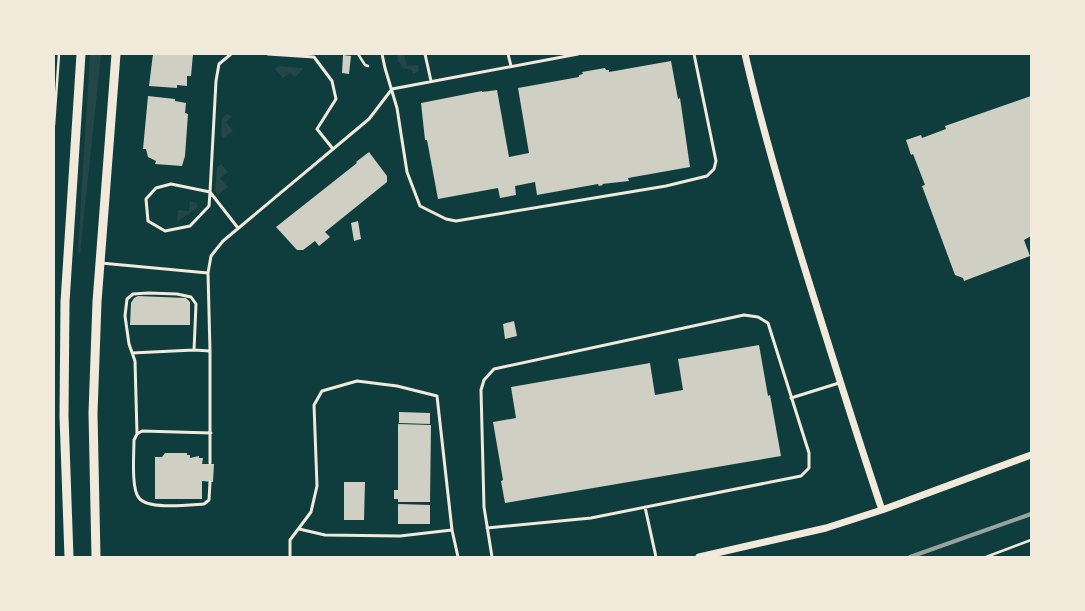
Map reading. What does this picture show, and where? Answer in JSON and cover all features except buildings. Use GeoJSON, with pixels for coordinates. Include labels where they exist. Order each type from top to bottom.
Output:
{"type":"FeatureCollection","features":[{"type":"Feature","properties":{"kind":"main road"},"geometry":{"type":"LineString","coordinates":[[69,557],[64,416],[65,302],[81,54]]}},
{"type":"Feature","properties":{"kind":"main road"},"geometry":{"type":"LineString","coordinates":[[96,557],[93,413],[100,263],[116,54]]}},
{"type":"Feature","properties":{"kind":"street"},"geometry":{"type":"LineString","coordinates":[[744,54],[758,114],[840,383],[882,510]]}},
{"type":"Feature","properties":{"kind":"street"},"geometry":{"type":"LineString","coordinates":[[699,557],[826,528],[882,510],[1031,455]]}},
{"type":"Feature","properties":{"kind":"lane"},"geometry":{"type":"LineString","coordinates":[[231,54],[219,64],[216,90],[210,192],[209,206],[190,226],[165,231],[148,221],[146,199],[156,188],[171,184],[210,192],[238,228]]}},
{"type":"Feature","properties":{"kind":"lane"},"geometry":{"type":"LineString","coordinates":[[268,54],[314,57],[332,81],[336,99],[317,128],[333,149]]}},
{"type":"Feature","properties":{"kind":"lane"},"geometry":{"type":"LineString","coordinates":[[382,54],[397,108],[407,172],[420,206],[446,219],[456,221],[666,186],[707,176],[714,169],[716,161],[694,54]]}},
{"type":"Feature","properties":{"kind":"lane"},"geometry":{"type":"LineString","coordinates":[[425,54],[431,81]]}},
{"type":"Feature","properties":{"kind":"lane"},"geometry":{"type":"LineString","coordinates":[[508,54],[511,66]]}},
{"type":"Feature","properties":{"kind":"lane"},"geometry":{"type":"LineString","coordinates":[[210,463],[208,273],[211,256],[223,241],[369,119],[392,89],[578,54]]}},
{"type":"Feature","properties":{"kind":"lane"},"geometry":{"type":"LineString","coordinates":[[100,263],[208,273]]}},
{"type":"Feature","properties":{"kind":"lane"},"geometry":{"type":"LineString","coordinates":[[194,350],[196,304],[191,297],[148,292],[133,294],[128,299],[125,316],[135,361],[137,434],[134,440],[135,488],[139,498],[149,505],[204,504],[209,500],[210,482]]}},
{"type":"Feature","properties":{"kind":"lane"},"geometry":{"type":"LineString","coordinates":[[488,528],[591,518],[801,476],[809,468],[808,453],[768,323],[758,317],[744,315],[494,368],[484,380],[482,390],[484,507],[492,557]]}},
{"type":"Feature","properties":{"kind":"lane"},"geometry":{"type":"LineString","coordinates":[[132,353],[210,351]]}},
{"type":"Feature","properties":{"kind":"lane"},"geometry":{"type":"LineString","coordinates":[[290,557],[290,540],[311,512],[317,486],[314,405],[322,391],[358,381],[397,386],[437,396],[452,530],[458,557]]}},
{"type":"Feature","properties":{"kind":"lane"},"geometry":{"type":"LineString","coordinates":[[791,398],[840,383]]}},
{"type":"Feature","properties":{"kind":"lane"},"geometry":{"type":"LineString","coordinates":[[137,434],[142,431],[211,433]]}},
{"type":"Feature","properties":{"kind":"lane"},"geometry":{"type":"LineString","coordinates":[[645,507],[656,557]]}},
{"type":"Feature","properties":{"kind":"lane"},"geometry":{"type":"LineString","coordinates":[[299,529],[325,535],[400,536],[452,530]]}},
{"type":"Feature","properties":{"kind":"path"},"geometry":{"type":"LineString","coordinates":[[54,125],[55,82],[59,54]]}},
{"type":"Feature","properties":{"kind":"path"},"geometry":{"type":"LineString","coordinates":[[358,54],[365,65],[368,66]]}},
{"type":"Feature","properties":{"kind":"path"},"geometry":{"type":"LineString","coordinates":[[986,557],[1031,540]]}},
{"type":"Feature","properties":{"kind":"shaded area"},"geometry":{"type":"Polygon","coordinates":[[[90,54],[101,54],[80,254],[78,251],[90,54]]]}},
{"type":"Feature","properties":{"kind":"shaded area"},"geometry":{"type":"Polygon","coordinates":[[[397,54],[404,54],[407,66],[418,65],[419,71],[413,74],[412,70],[403,68],[398,61],[397,54]]]}},
{"type":"Feature","properties":{"kind":"shaded area"},"geometry":{"type":"Polygon","coordinates":[[[278,66],[303,69],[295,77],[290,73],[283,78],[275,69],[278,66]]]}},
{"type":"Feature","properties":{"kind":"shaded area"},"geometry":{"type":"Polygon","coordinates":[[[228,114],[233,116],[226,122],[233,131],[223,138],[221,135],[222,119],[228,114]]]}},
{"type":"Feature","properties":{"kind":"shaded area"},"geometry":{"type":"Polygon","coordinates":[[[221,164],[228,172],[220,178],[228,187],[218,195],[215,191],[217,167],[221,164]]]}},
{"type":"Feature","properties":{"kind":"shaded area"},"geometry":{"type":"Polygon","coordinates":[[[190,201],[197,203],[198,207],[177,222],[178,210],[189,211],[190,201]]]}},
{"type":"Feature","properties":{"kind":"railway"},"geometry":{"type":"LineString","coordinates":[[910,557],[1031,514]]}}]}
